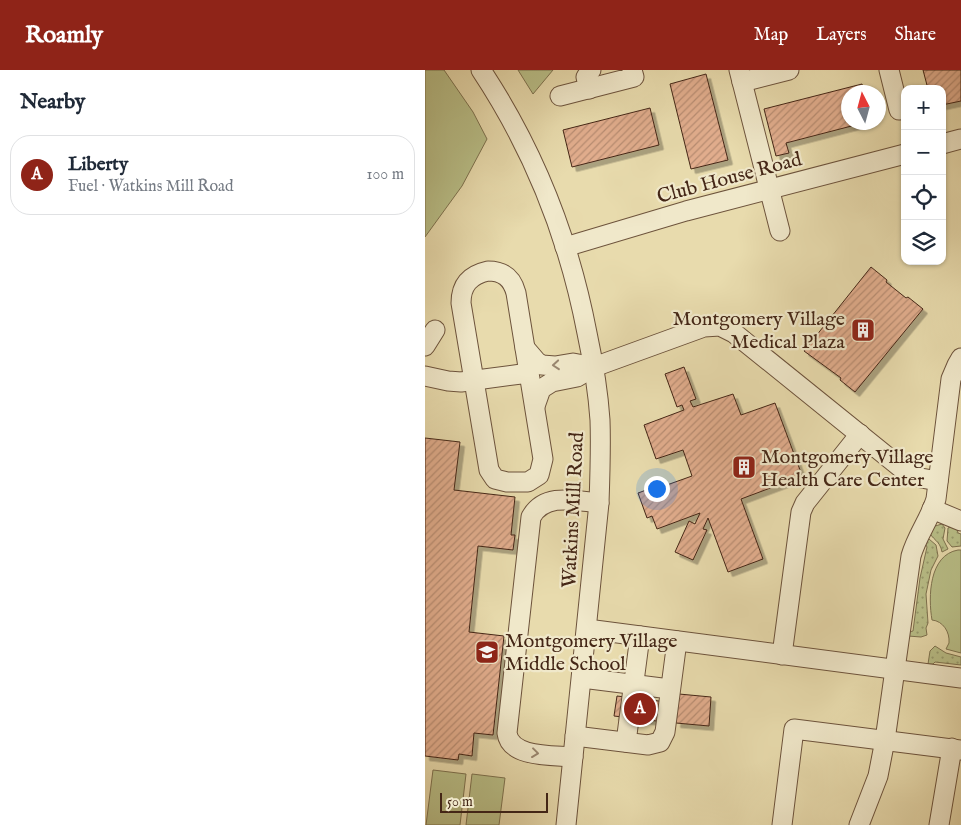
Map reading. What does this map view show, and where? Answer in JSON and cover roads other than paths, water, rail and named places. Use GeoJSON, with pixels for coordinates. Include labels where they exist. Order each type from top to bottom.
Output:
{"type":"FeatureCollection","features":[{"type":"Feature","properties":{"kind":"street","name":"Watkins Mill Road"},"geometry":{"type":"LineString","coordinates":[[481,70],[535,165],[552,208],[581,304],[594,368],[601,460],[599,503],[566,825]]}},
{"type":"Feature","properties":{"kind":"street"},"geometry":{"type":"LineString","coordinates":[[560,96],[590,79],[634,78],[632,70]]}},
{"type":"Feature","properties":{"kind":"street"},"geometry":{"type":"LineString","coordinates":[[780,231],[740,76],[789,70]]}},
{"type":"Feature","properties":{"kind":"street"},"geometry":{"type":"LineString","coordinates":[[889,70],[899,110]]}},
{"type":"Feature","properties":{"kind":"street"},"geometry":{"type":"LineString","coordinates":[[946,143],[961,139]]}},
{"type":"Feature","properties":{"kind":"street","name":"Club House Road"},"geometry":{"type":"LineString","coordinates":[[565,247],[769,188],[901,155]]}},
{"type":"Feature","properties":{"kind":"street"},"geometry":{"type":"LineString","coordinates":[[495,271],[501,272],[511,281],[516,293],[529,373],[543,459],[539,475],[528,482],[507,482],[495,479],[489,470],[461,303],[463,288],[469,278],[474,275],[495,271]]}},
{"type":"Feature","properties":{"kind":"street"},"geometry":{"type":"LineString","coordinates":[[535,406],[539,394],[546,385],[559,380],[577,378],[594,368],[704,327],[720,326],[734,332],[910,474],[939,481]]}},
{"type":"Feature","properties":{"kind":"street"},"geometry":{"type":"LineString","coordinates":[[525,348],[537,362],[542,364],[555,366],[573,363],[594,368]]}},
{"type":"Feature","properties":{"kind":"street"},"geometry":{"type":"LineString","coordinates":[[859,825],[878,776],[896,670],[911,556],[919,533],[932,509],[939,481],[951,379],[961,358]]}},
{"type":"Feature","properties":{"kind":"street"},"geometry":{"type":"LineString","coordinates":[[425,376],[448,381],[474,381],[529,373]]}},
{"type":"Feature","properties":{"kind":"street"},"geometry":{"type":"LineString","coordinates":[[781,655],[801,512],[814,490],[860,434]]}},
{"type":"Feature","properties":{"kind":"street"},"geometry":{"type":"LineString","coordinates":[[573,757],[520,751],[511,744],[507,733],[531,517],[537,509],[550,501],[599,503]]}},
{"type":"Feature","properties":{"kind":"street"},"geometry":{"type":"LineString","coordinates":[[932,509],[961,521]]}},
{"type":"Feature","properties":{"kind":"street"},"geometry":{"type":"LineString","coordinates":[[587,630],[961,678]]}},
{"type":"Feature","properties":{"kind":"street"},"geometry":{"type":"LineString","coordinates":[[626,742],[640,636]]}},
{"type":"Feature","properties":{"kind":"street"},"geometry":{"type":"LineString","coordinates":[[575,736],[651,745],[661,740],[665,732],[677,641]]}},
{"type":"Feature","properties":{"kind":"street"},"geometry":{"type":"LineString","coordinates":[[581,678],[670,689]]}},
{"type":"Feature","properties":{"kind":"street"},"geometry":{"type":"LineString","coordinates":[[782,825],[794,729],[957,749],[939,825]]}},
{"type":"Feature","properties":{"kind":"place","name":"Montgomery Village Medical Plaza"},"geometry":{"type":"Point","coordinates":[863,330]}},
{"type":"Feature","properties":{"kind":"place","name":"Montgomery Village Health Care Center"},"geometry":{"type":"Point","coordinates":[744,467]}},
{"type":"Feature","properties":{"kind":"place","name":"Montgomery Village Middle School"},"geometry":{"type":"Point","coordinates":[487,652]}},
{"type":"Feature","properties":{"kind":"place","name":"Liberty"},"geometry":{"type":"Point","coordinates":[640,709]}}]}
